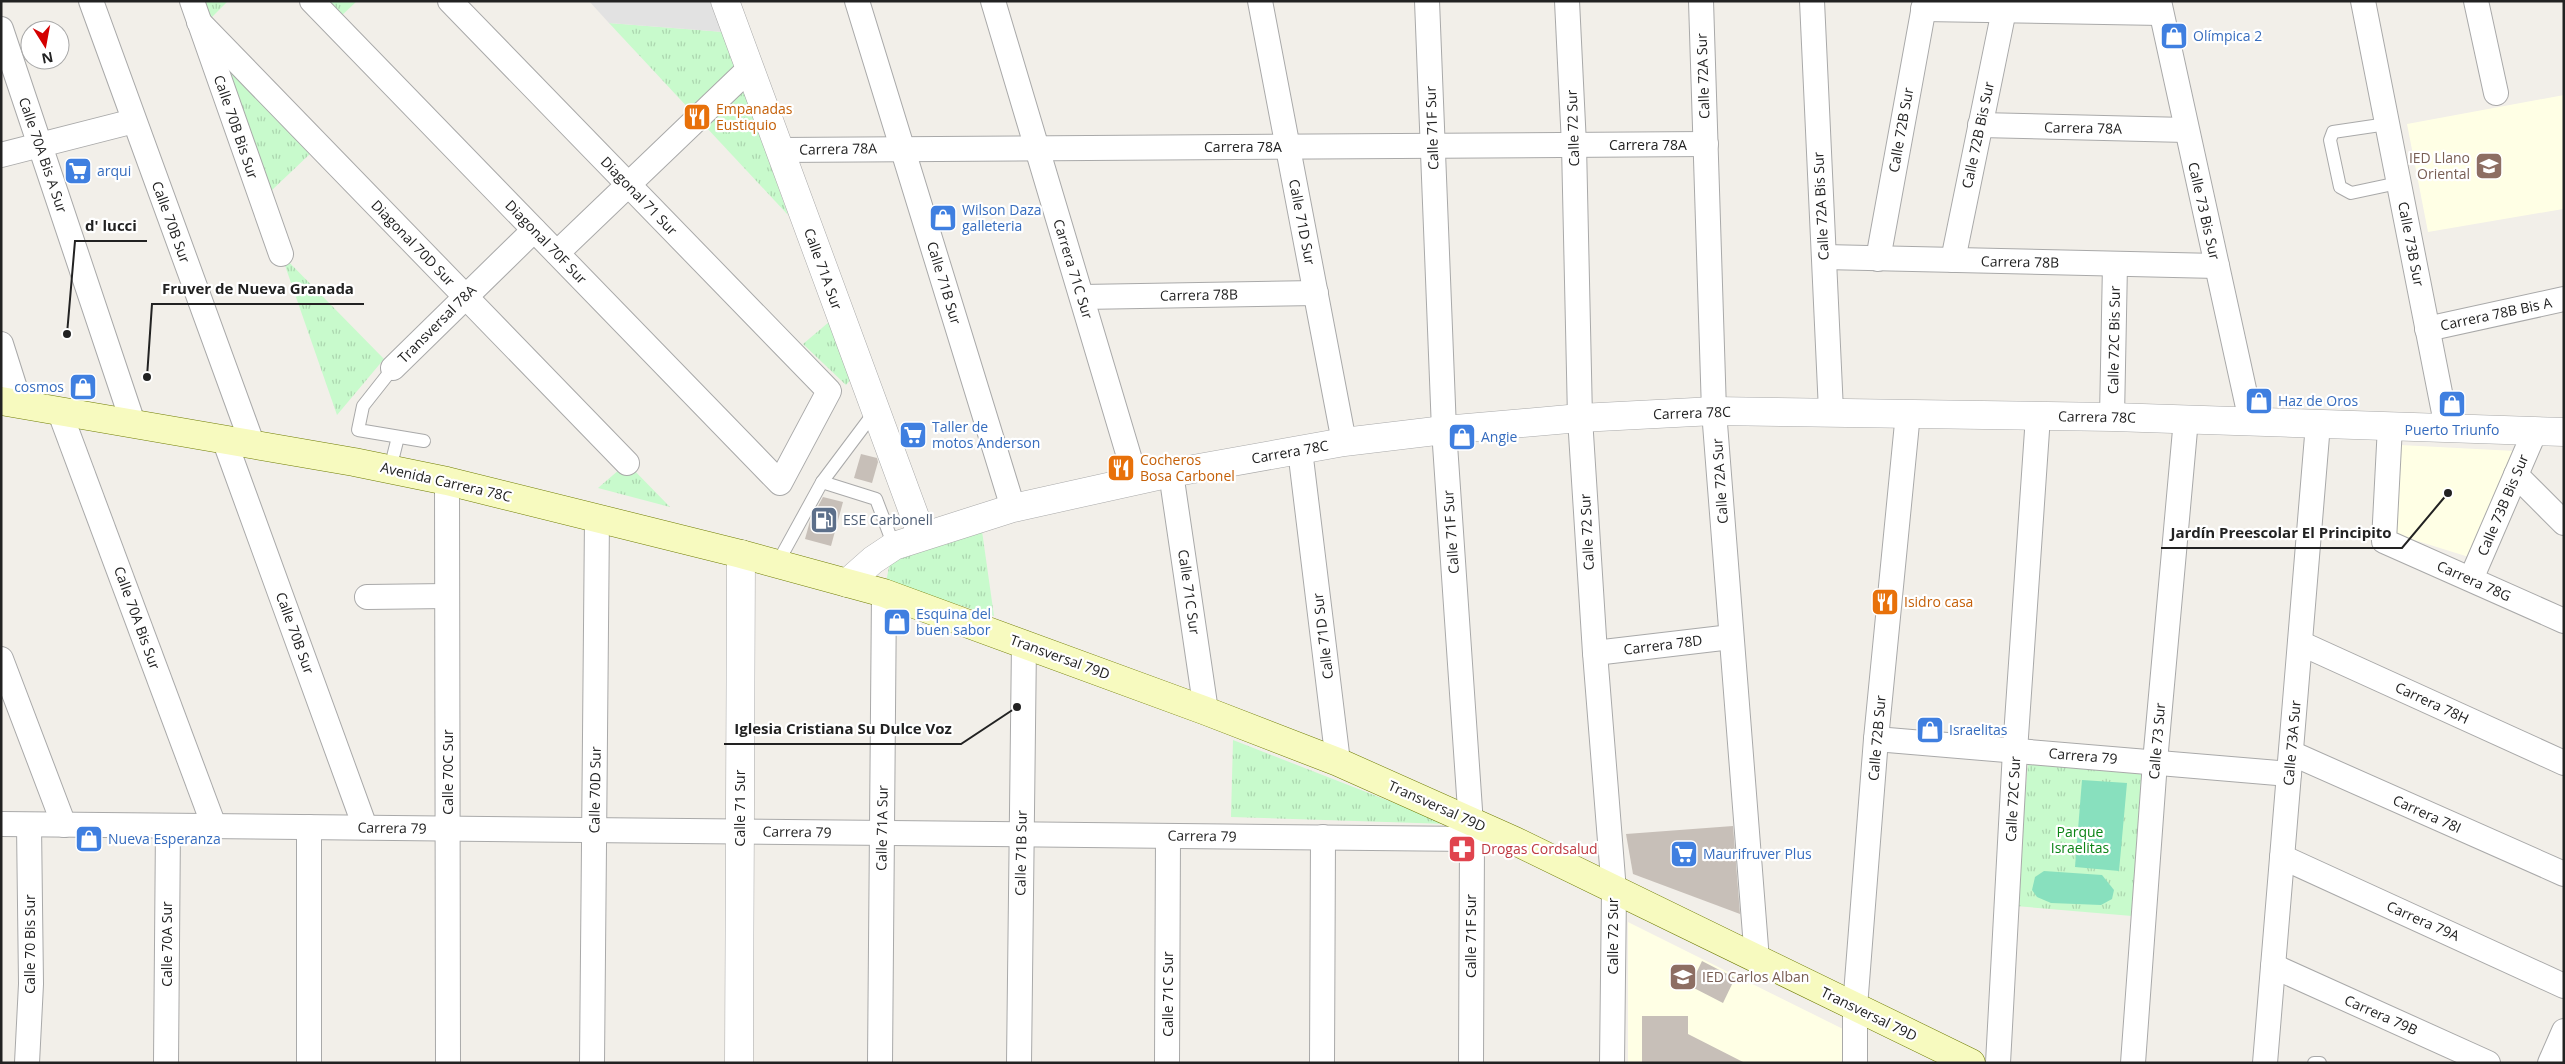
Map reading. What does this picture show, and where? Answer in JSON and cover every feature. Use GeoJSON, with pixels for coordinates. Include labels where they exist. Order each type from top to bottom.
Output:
{"type":"FeatureCollection","features":[{"type":"Feature","properties":{"kind":"main road","name":"Avenida Carrera 78C"},"geometry":{"type":"LineString","coordinates":[[10,402],[252,443],[447,481],[741,554],[884,593]]}},
{"type":"Feature","properties":{"kind":"main road","name":"Transversal 79D"},"geometry":{"type":"LineString","coordinates":[[884,593],[1024,643],[1338,762],[1472,830],[1515,841],[1614,891],[1971,1063]]}},
{"type":"Feature","properties":{"kind":"street","name":"Calle 70B Sur"},"geometry":{"type":"LineString","coordinates":[[91,1],[252,443]]}},
{"type":"Feature","properties":{"kind":"street","name":"Diagonal 70F Sur"},"geometry":{"type":"LineString","coordinates":[[312,1],[780,483]]}},
{"type":"Feature","properties":{"kind":"street","name":"Diagonal 71 Sur"},"geometry":{"type":"LineString","coordinates":[[450,1],[829,391],[780,483]]}},
{"type":"Feature","properties":{"kind":"street","name":"Calle 71A Sur"},"geometry":{"type":"LineString","coordinates":[[725,1],[922,536]]}},
{"type":"Feature","properties":{"kind":"street","name":"Calle 71B Sur"},"geometry":{"type":"LineString","coordinates":[[857,1],[1013,508]]}},
{"type":"Feature","properties":{"kind":"street","name":"Carrera 71C Sur"},"geometry":{"type":"LineString","coordinates":[[992,1],[1136,480]]}},
{"type":"Feature","properties":{"kind":"street","name":"Calle 71D Sur"},"geometry":{"type":"LineString","coordinates":[[1260,1],[1344,442]]}},
{"type":"Feature","properties":{"kind":"street","name":"Calle 71F Sur"},"geometry":{"type":"LineString","coordinates":[[1427,1],[1444,430],[1472,830],[1471,1063]]}},
{"type":"Feature","properties":{"kind":"street","name":"Calle 72 Sur"},"geometry":{"type":"LineString","coordinates":[[1567,1],[1574,145],[1580,418],[1595,653],[1614,891],[1612,1063]]}},
{"type":"Feature","properties":{"kind":"street","name":"Calle 72A Sur"},"geometry":{"type":"LineString","coordinates":[[1701,1],[1714,411],[1757,960]]}},
{"type":"Feature","properties":{"kind":"street","name":"Calle 72A Bis Sur"},"geometry":{"type":"LineString","coordinates":[[1812,1],[1831,411]]}},
{"type":"Feature","properties":{"kind":"street","name":"Calle 73B Sur"},"geometry":{"type":"LineString","coordinates":[[2363,1],[2447,428]]}},
{"type":"Feature","properties":{"kind":"street"},"geometry":{"type":"LineString","coordinates":[[2476,1],[2496,94]]}},
{"type":"Feature","properties":{"kind":"street"},"geometry":{"type":"LineString","coordinates":[[1924,5],[2004,10],[2160,7]]}},
{"type":"Feature","properties":{"kind":"street","name":"Calle 72B Sur"},"geometry":{"type":"LineString","coordinates":[[1878,258],[1924,5]]}},
{"type":"Feature","properties":{"kind":"street","name":"Calle 73 Bis Sur"},"geometry":{"type":"LineString","coordinates":[[2160,7],[2251,421]]}},
{"type":"Feature","properties":{"kind":"street","name":"Calle 72B Bis Sur"},"geometry":{"type":"LineString","coordinates":[[1953,260],[2004,10]]}},
{"type":"Feature","properties":{"kind":"street","name":"Calle 70B Bis Sur"},"geometry":{"type":"LineString","coordinates":[[195,12],[281,254]]}},
{"type":"Feature","properties":{"kind":"street","name":"Diagonal 70D Sur"},"geometry":{"type":"LineString","coordinates":[[195,12],[465,297],[627,463]]}},
{"type":"Feature","properties":{"kind":"street","name":"Calle 70A Bis A Sur"},"geometry":{"type":"LineString","coordinates":[[1,29],[133,423]]}},
{"type":"Feature","properties":{"kind":"street"},"geometry":{"type":"LineString","coordinates":[[557,253],[749,69]]}},
{"type":"Feature","properties":{"kind":"street"},"geometry":{"type":"LineString","coordinates":[[1,155],[134,122]]}},
{"type":"Feature","properties":{"kind":"street","name":"Carrera 78A"},"geometry":{"type":"LineString","coordinates":[[1980,126],[2186,130]]}},
{"type":"Feature","properties":{"kind":"street","name":"Carrera 78A"},"geometry":{"type":"LineString","coordinates":[[779,150],[1706,144]]}},
{"type":"Feature","properties":{"kind":"street","name":"Transversal 78A"},"geometry":{"type":"LineString","coordinates":[[393,368],[534,230]]}},
{"type":"Feature","properties":{"kind":"street","name":"Carrera 78B"},"geometry":{"type":"LineString","coordinates":[[1824,257],[2216,266]]}},
{"type":"Feature","properties":{"kind":"street","name":"Calle 72C Bis Sur"},"geometry":{"type":"LineString","coordinates":[[2112,417],[2115,264]]}},
{"type":"Feature","properties":{"kind":"street","name":"Carrera 78B"},"geometry":{"type":"LineString","coordinates":[[1082,297],[1316,293]]}},
{"type":"Feature","properties":{"kind":"street","name":"Carrera 78B Bis A"},"geometry":{"type":"LineString","coordinates":[[2428,328],[2564,299]]}},
{"type":"Feature","properties":{"kind":"street"},"geometry":{"type":"LineString","coordinates":[[1,344],[10,402]]}},
{"type":"Feature","properties":{"kind":"street","name":"Calle 70A Bis Sur"},"geometry":{"type":"LineString","coordinates":[[59,410],[214,826]]}},
{"type":"Feature","properties":{"kind":"street","name":"Carrera 78C"},"geometry":{"type":"LineString","coordinates":[[847,583],[873,560],[894,546],[922,536],[1013,508],[1136,480],[1344,442],[1444,430],[1580,418],[1714,411],[1831,411],[2186,419],[2564,432]]}},
{"type":"Feature","properties":{"kind":"street","name":"Calle 72B Sur"},"geometry":{"type":"LineString","coordinates":[[1855,1063],[1855,1007],[1876,739],[1908,413]]}},
{"type":"Feature","properties":{"kind":"street","name":"Calle 72C Sur"},"geometry":{"type":"LineString","coordinates":[[1998,1063],[2015,751],[2038,416]]}},
{"type":"Feature","properties":{"kind":"street","name":"Calle 73 Sur"},"geometry":{"type":"LineString","coordinates":[[2133,1063],[2155,762],[2186,419]]}},
{"type":"Feature","properties":{"kind":"street","name":"Calle 73A Sur"},"geometry":{"type":"LineString","coordinates":[[2265,1063],[2318,424]]}},
{"type":"Feature","properties":{"kind":"street","name":"Carrera 78G"},"geometry":{"type":"LineString","coordinates":[[2390,426],[2384,541],[2564,621]]}},
{"type":"Feature","properties":{"kind":"street","name":"Calle 73B Bis Sur"},"geometry":{"type":"LineString","coordinates":[[2471,579],[2535,431]]}},
{"type":"Feature","properties":{"kind":"street","name":"Calle 70B Sur"},"geometry":{"type":"LineString","coordinates":[[224,439],[365,828]]}},
{"type":"Feature","properties":{"kind":"street","name":"Calle 71D Sur"},"geometry":{"type":"LineString","coordinates":[[1300,450],[1338,762]]}},
{"type":"Feature","properties":{"kind":"street","name":"Calle 71C Sur"},"geometry":{"type":"LineString","coordinates":[[1171,473],[1206,711]]}},
{"type":"Feature","properties":{"kind":"street"},"geometry":{"type":"LineString","coordinates":[[2516,475],[2564,523]]}},
{"type":"Feature","properties":{"kind":"street","name":"Calle 70C Sur"},"geometry":{"type":"LineString","coordinates":[[447,481],[448,1063]]}},
{"type":"Feature","properties":{"kind":"street","name":"Calle 70D Sur"},"geometry":{"type":"LineString","coordinates":[[592,1063],[597,518]]}},
{"type":"Feature","properties":{"kind":"street","name":"Calle 71 Sur"},"geometry":{"type":"LineString","coordinates":[[739,1063],[741,554]]}},
{"type":"Feature","properties":{"kind":"street","name":"Calle 71A Sur"},"geometry":{"type":"LineString","coordinates":[[880,1063],[884,593]]}},
{"type":"Feature","properties":{"kind":"street"},"geometry":{"type":"LineString","coordinates":[[367,597],[448,596]]}},
{"type":"Feature","properties":{"kind":"street","name":"Carrera 78D"},"geometry":{"type":"LineString","coordinates":[[1595,653],[1731,637]]}},
{"type":"Feature","properties":{"kind":"street","name":"Calle 71B Sur"},"geometry":{"type":"LineString","coordinates":[[1019,1063],[1024,643]]}},
{"type":"Feature","properties":{"kind":"street","name":"Carrera 78H"},"geometry":{"type":"LineString","coordinates":[[2300,643],[2564,763]]}},
{"type":"Feature","properties":{"kind":"street"},"geometry":{"type":"LineString","coordinates":[[1,659],[64,824]]}},
{"type":"Feature","properties":{"kind":"street","name":"Carrera 79"},"geometry":{"type":"LineString","coordinates":[[1876,739],[2155,762],[2290,763]]}},
{"type":"Feature","properties":{"kind":"street","name":"Carrera 78I"},"geometry":{"type":"LineString","coordinates":[[2290,763],[2564,874]]}},
{"type":"Feature","properties":{"kind":"street","name":"Carrera 79"},"geometry":{"type":"LineString","coordinates":[[1,824],[1323,837],[1472,830]]}},
{"type":"Feature","properties":{"kind":"street","name":"Calle 70 Bis Sur"},"geometry":{"type":"LineString","coordinates":[[27,1063],[30,984],[29,824]]}},
{"type":"Feature","properties":{"kind":"street","name":"Calle 70A Sur"},"geometry":{"type":"LineString","coordinates":[[166,1063],[168,826]]}},
{"type":"Feature","properties":{"kind":"street"},"geometry":{"type":"LineString","coordinates":[[309,827],[309,1063]]}},
{"type":"Feature","properties":{"kind":"street","name":"Calle 71C Sur"},"geometry":{"type":"LineString","coordinates":[[1167,1063],[1168,836]]}},
{"type":"Feature","properties":{"kind":"street"},"geometry":{"type":"LineString","coordinates":[[1322,1063],[1323,837]]}},
{"type":"Feature","properties":{"kind":"street","name":"Carrera 79A"},"geometry":{"type":"LineString","coordinates":[[2282,857],[2564,986]]}},
{"type":"Feature","properties":{"kind":"street","name":"Carrera 79B"},"geometry":{"type":"LineString","coordinates":[[2273,966],[2488,1063]]}},
{"type":"Feature","properties":{"kind":"street"},"geometry":{"type":"LineString","coordinates":[[2550,1063],[2564,1031]]}},
{"type":"Feature","properties":{"kind":"lane"},"geometry":{"type":"LineString","coordinates":[[2387,124],[2333,132],[2330,140],[2340,187],[2345,192],[2350,193],[2398,183]]}},
{"type":"Feature","properties":{"kind":"lane","name":"Transversal 78A"},"geometry":{"type":"LineString","coordinates":[[393,368],[363,406],[358,430],[398,437]]}},
{"type":"Feature","properties":{"kind":"lane"},"geometry":{"type":"LineString","coordinates":[[778,564],[822,482],[876,410]]}},
{"type":"Feature","properties":{"kind":"lane"},"geometry":{"type":"LineString","coordinates":[[390,469],[398,437],[424,441]]}},
{"type":"Feature","properties":{"kind":"lane"},"geometry":{"type":"LineString","coordinates":[[822,482],[876,499],[894,546]]}},
{"type":"Feature","properties":{"kind":"lane"},"geometry":{"type":"LineString","coordinates":[[2314,1063],[2320,1063]]}},
{"type":"Feature","properties":{"kind":"shaded area"},"geometry":{"type":"Polygon","coordinates":[[[589,1],[712,1],[724,32],[609,23],[589,1]]]}},
{"type":"Feature","properties":{"kind":"shaded area","name":"IED Llano Oriental"},"geometry":{"type":"Polygon","coordinates":[[[2564,95],[2563,209],[2428,232],[2407,124],[2564,95]]]}},
{"type":"Feature","properties":{"kind":"shaded area"},"geometry":{"type":"Polygon","coordinates":[[[2400,445],[2515,451],[2472,558],[2395,534],[2400,445]]]}},
{"type":"Feature","properties":{"kind":"shaded area","name":"IED Carlos Alban"},"geometry":{"type":"Polygon","coordinates":[[[1628,922],[1847,1031],[1846,1063],[1628,1063],[1628,922]]]}},
{"type":"Feature","properties":{"kind":"green space"},"geometry":{"type":"Polygon","coordinates":[[[201,1],[228,1],[209,20],[201,1]]]}},
{"type":"Feature","properties":{"kind":"green space"},"geometry":{"type":"Polygon","coordinates":[[[321,1],[357,1],[338,19],[321,1]]]}},
{"type":"Feature","properties":{"kind":"green space"},"geometry":{"type":"Polygon","coordinates":[[[609,23],[724,32],[788,215],[609,23]]]}},
{"type":"Feature","properties":{"kind":"green space"},"geometry":{"type":"Polygon","coordinates":[[[221,53],[312,152],[271,191],[221,53]]]}},
{"type":"Feature","properties":{"kind":"green space"},"geometry":{"type":"Polygon","coordinates":[[[281,254],[384,359],[337,415],[281,254]]]}},
{"type":"Feature","properties":{"kind":"green space"},"geometry":{"type":"Polygon","coordinates":[[[829,322],[851,379],[846,385],[803,344],[829,322]]]}},
{"type":"Feature","properties":{"kind":"green space"},"geometry":{"type":"Polygon","coordinates":[[[627,463],[670,507],[598,488],[627,463]]]}},
{"type":"Feature","properties":{"kind":"green space"},"geometry":{"type":"Polygon","coordinates":[[[982,531],[994,616],[886,582],[890,562],[982,531]]]}},
{"type":"Feature","properties":{"kind":"green space"},"geometry":{"type":"Polygon","coordinates":[[[1233,740],[1448,824],[1231,817],[1233,740]]]}},
{"type":"Feature","properties":{"kind":"green space","name":"Parque Israelitas"},"geometry":{"type":"Polygon","coordinates":[[[2028,764],[2145,774],[2132,916],[2015,906],[2028,764]]]}},
{"type":"Feature","properties":{"kind":"green space"},"geometry":{"type":"Polygon","coordinates":[[[2082,780],[2127,783],[2119,871],[2075,867],[2082,780]]]}},
{"type":"Feature","properties":{"kind":"green space"},"geometry":{"type":"Polygon","coordinates":[[[2044,871],[2102,875],[2114,890],[2112,899],[2101,905],[2051,903],[2037,897],[2032,890],[2035,877],[2044,871]]]}},
{"type":"Feature","properties":{"kind":"building","name":"ESE Carbonell"},"geometry":{"type":"Polygon","coordinates":[[[861,454],[877,458],[878,462],[872,483],[854,478],[861,454]]]}},
{"type":"Feature","properties":{"kind":"building","name":"ESE Carbonell"},"geometry":{"type":"Polygon","coordinates":[[[823,497],[843,502],[831,546],[805,539],[810,521],[823,497]]]}},
{"type":"Feature","properties":{"kind":"building","name":"Maurifruver Plus"},"geometry":{"type":"Polygon","coordinates":[[[1733,826],[1740,914],[1633,874],[1626,834],[1733,826]]]}},
{"type":"Feature","properties":{"kind":"building"},"geometry":{"type":"Polygon","coordinates":[[[1702,961],[1735,978],[1723,1003],[1690,986],[1702,961]]]}},
{"type":"Feature","properties":{"kind":"building"},"geometry":{"type":"Polygon","coordinates":[[[1642,1016],[1688,1016],[1688,1034],[1745,1063],[1642,1063],[1642,1016]]]}},
{"type":"Feature","properties":{"kind":"place","name":"Olímpica 2"},"geometry":{"type":"Point","coordinates":[2174,36]}},
{"type":"Feature","properties":{"kind":"place","name":"Empanadas Eustiquio"},"geometry":{"type":"Point","coordinates":[697,117]}},
{"type":"Feature","properties":{"kind":"place","name":"IED Llano Oriental"},"geometry":{"type":"Point","coordinates":[2489,166]}},
{"type":"Feature","properties":{"kind":"place","name":"arqui"},"geometry":{"type":"Point","coordinates":[78,171]}},
{"type":"Feature","properties":{"kind":"place","name":"Wilson Daza galleteria"},"geometry":{"type":"Point","coordinates":[943,218]}},
{"type":"Feature","properties":{"kind":"place","name":"d' lucci"},"geometry":{"type":"Point","coordinates":[67,334]}},
{"type":"Feature","properties":{"kind":"place","name":"Fruver de Nueva Granada"},"geometry":{"type":"Point","coordinates":[147,377]}},
{"type":"Feature","properties":{"kind":"place","name":"cosmos"},"geometry":{"type":"Point","coordinates":[83,387]}},
{"type":"Feature","properties":{"kind":"place","name":"Haz de Oros"},"geometry":{"type":"Point","coordinates":[2259,401]}},
{"type":"Feature","properties":{"kind":"place","name":"Puerto Triunfo"},"geometry":{"type":"Point","coordinates":[2452,404]}},
{"type":"Feature","properties":{"kind":"place","name":"Taller de motos Anderson"},"geometry":{"type":"Point","coordinates":[913,435]}},
{"type":"Feature","properties":{"kind":"place","name":"Angie"},"geometry":{"type":"Point","coordinates":[1462,437]}},
{"type":"Feature","properties":{"kind":"place","name":"Cocheros Bosa Carbonel"},"geometry":{"type":"Point","coordinates":[1121,468]}},
{"type":"Feature","properties":{"kind":"place","name":"Jardín Preescolar El Principito"},"geometry":{"type":"Point","coordinates":[2448,493]}},
{"type":"Feature","properties":{"kind":"place","name":"ESE Carbonell"},"geometry":{"type":"Point","coordinates":[824,520]}},
{"type":"Feature","properties":{"kind":"place","name":"Isidro casa"},"geometry":{"type":"Point","coordinates":[1885,602]}},
{"type":"Feature","properties":{"kind":"place","name":"Esquina del buen sabor"},"geometry":{"type":"Point","coordinates":[897,622]}},
{"type":"Feature","properties":{"kind":"place","name":"Iglesia Cristiana Su Dulce Voz"},"geometry":{"type":"Point","coordinates":[1017,707]}},
{"type":"Feature","properties":{"kind":"place","name":"Israelitas"},"geometry":{"type":"Point","coordinates":[1930,730]}},
{"type":"Feature","properties":{"kind":"place","name":"Nueva Esperanza"},"geometry":{"type":"Point","coordinates":[89,839]}},
{"type":"Feature","properties":{"kind":"place","name":"Drogas Cordsalud"},"geometry":{"type":"Point","coordinates":[1462,849]}},
{"type":"Feature","properties":{"kind":"place","name":"Maurifruver Plus"},"geometry":{"type":"Point","coordinates":[1684,854]}},
{"type":"Feature","properties":{"kind":"place","name":"IED Carlos Alban"},"geometry":{"type":"Point","coordinates":[1683,977]}}]}
